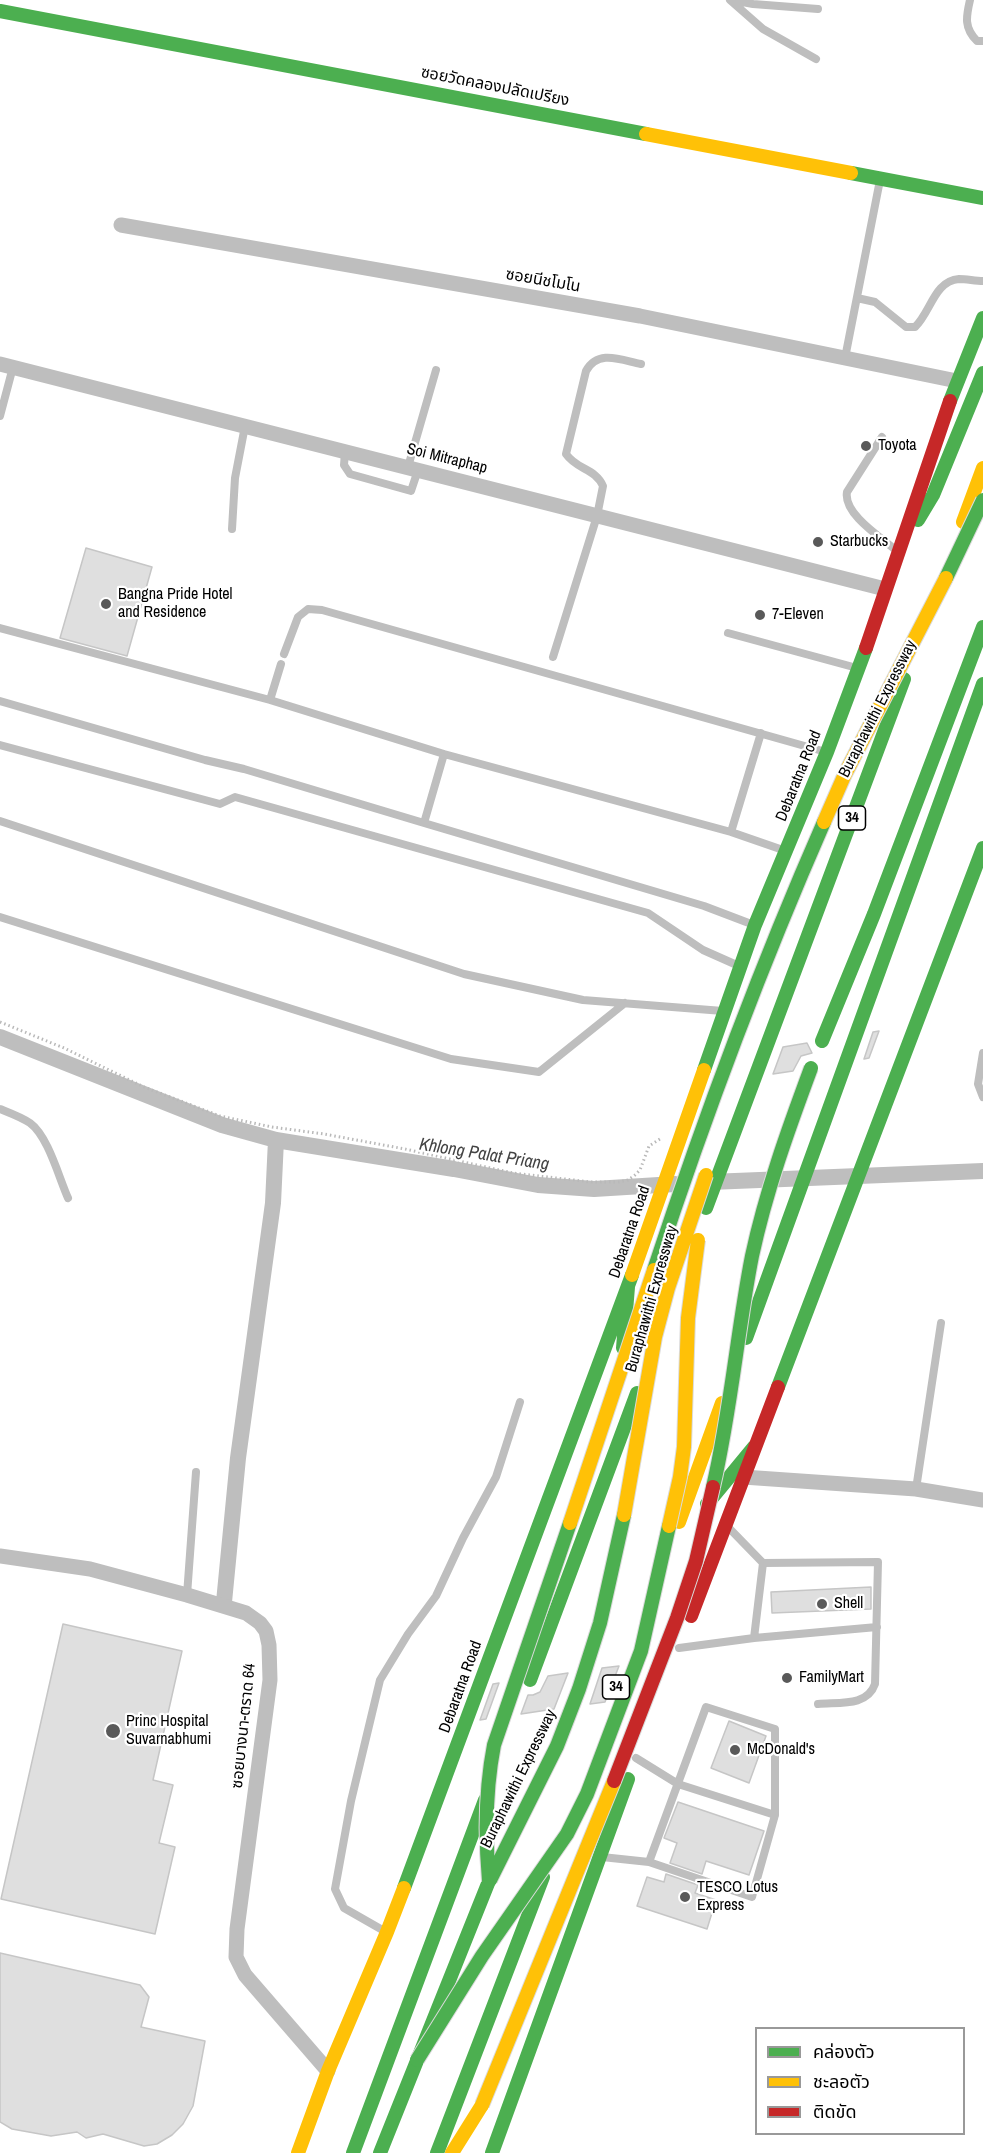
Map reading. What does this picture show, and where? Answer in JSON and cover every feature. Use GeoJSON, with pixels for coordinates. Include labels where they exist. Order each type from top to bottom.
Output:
{"type":"FeatureCollection","features":[{"type":"Feature","properties":{"kind":"main road","name":"ซอยวัดคลองปลัดเปรียง"},"geometry":{"type":"LineString","coordinates":[[0,11],[983,198]]}},
{"type":"Feature","properties":{"kind":"main road","name":"Debaratna Road"},"geometry":{"type":"LineString","coordinates":[[298,2153],[328,2071],[387,1932],[628,1287],[755,925],[859,669],[957,381],[983,318]]}},
{"type":"Feature","properties":{"kind":"main road"},"geometry":{"type":"LineString","coordinates":[[898,552],[933,495],[983,373]]}},
{"type":"Feature","properties":{"kind":"main road","name":"34"},"geometry":{"type":"LineString","coordinates":[[353,2153],[983,468]]}},
{"type":"Feature","properties":{"kind":"main road"},"geometry":{"type":"LineString","coordinates":[[489,1881],[485,1815],[494,1745],[695,1149],[783,916],[845,774],[973,524],[983,500]]}},
{"type":"Feature","properties":{"kind":"main road"},"geometry":{"type":"LineString","coordinates":[[822,1041],[874,914],[983,627]]}},
{"type":"Feature","properties":{"kind":"main road","name":"Buraphawithi Expressway"},"geometry":{"type":"LineString","coordinates":[[802,911],[859,780],[916,669]]}},
{"type":"Feature","properties":{"kind":"main road","name":"34"},"geometry":{"type":"LineString","coordinates":[[437,2153],[669,1549],[983,684]]}},
{"type":"Feature","properties":{"kind":"main road"},"geometry":{"type":"LineString","coordinates":[[492,2153],[636,1758],[864,1159],[982,857]]}},
{"type":"Feature","properties":{"kind":"main road","name":"Buraphawithi Expressway"},"geometry":{"type":"LineString","coordinates":[[380,2153],[489,1881],[557,1746],[579,1689],[600,1623],[624,1513],[646,1380],[668,1288],[712,1155],[761,1022]]}},
{"type":"Feature","properties":{"kind":"main road"},"geometry":{"type":"LineString","coordinates":[[464,2153],[635,1730],[696,1561],[722,1454],[752,1257],[765,1202],[781,1150],[811,1068]]}},
{"type":"Feature","properties":{"kind":"main road"},"geometry":{"type":"LineString","coordinates":[[362,2153],[477,1964],[567,1834],[587,1794],[641,1652],[680,1477],[684,1448],[686,1364],[692,1274],[712,1155]]}},
{"type":"Feature","properties":{"kind":"main road"},"geometry":{"type":"LineString","coordinates":[[614,1454],[628,1287]]}},
{"type":"Feature","properties":{"kind":"main road"},"geometry":{"type":"LineString","coordinates":[[669,1549],[754,1447]]}},
{"type":"Feature","properties":{"kind":"main road"},"geometry":{"type":"LineString","coordinates":[[452,2153],[483,2104]]}},
{"type":"Feature","properties":{"kind":"street","name":"ซอยนีชโมโน"},"geometry":{"type":"LineString","coordinates":[[121,225],[640,316],[957,381]]}},
{"type":"Feature","properties":{"kind":"street","name":"Soi Mitraphap"},"geometry":{"type":"LineString","coordinates":[[7,365],[885,589]]}},
{"type":"Feature","properties":{"kind":"street"},"geometry":{"type":"LineString","coordinates":[[743,1478],[916,1489],[983,1500]]}},
{"type":"Feature","properties":{"kind":"street","name":"ซอยบางนา-ตราด 64"},"geometry":{"type":"LineString","coordinates":[[0,1556],[90,1569],[187,1595],[246,1613],[260,1623],[266,1631],[269,1645],[270,1680],[237,1929],[236,1956],[245,1975],[328,2071]]}},
{"type":"Feature","properties":{"kind":"lane"},"geometry":{"type":"LineString","coordinates":[[731,0],[818,9]]}},
{"type":"Feature","properties":{"kind":"lane"},"geometry":{"type":"LineString","coordinates":[[731,0],[763,29],[816,59]]}},
{"type":"Feature","properties":{"kind":"lane"},"geometry":{"type":"LineString","coordinates":[[970,0],[966,20],[970,34],[977,41],[983,41]]}},
{"type":"Feature","properties":{"kind":"lane"},"geometry":{"type":"LineString","coordinates":[[845,358],[880,178]]}},
{"type":"Feature","properties":{"kind":"lane"},"geometry":{"type":"LineString","coordinates":[[857,298],[874,302],[906,327],[915,327],[922,320],[944,283],[957,279],[983,282]]}},
{"type":"Feature","properties":{"kind":"lane"},"geometry":{"type":"LineString","coordinates":[[553,657],[597,516],[603,486],[596,474],[571,461],[566,454],[586,371],[594,360],[605,357],[641,364]]}},
{"type":"Feature","properties":{"kind":"lane"},"geometry":{"type":"LineString","coordinates":[[0,416],[7,365]]}},
{"type":"Feature","properties":{"kind":"lane"},"geometry":{"type":"LineString","coordinates":[[345,452],[344,465],[350,474],[411,490],[413,469],[436,370]]}},
{"type":"Feature","properties":{"kind":"lane"},"geometry":{"type":"LineString","coordinates":[[232,529],[235,478],[245,426]]}},
{"type":"Feature","properties":{"kind":"lane"},"geometry":{"type":"LineString","coordinates":[[882,437],[847,492],[846,498],[859,519],[898,552]]}},
{"type":"Feature","properties":{"kind":"lane"},"geometry":{"type":"LineString","coordinates":[[284,654],[298,617],[308,609],[322,610],[827,752]]}},
{"type":"Feature","properties":{"kind":"lane"},"geometry":{"type":"LineString","coordinates":[[0,628],[270,700],[444,754],[731,832],[786,851]]}},
{"type":"Feature","properties":{"kind":"lane"},"geometry":{"type":"LineString","coordinates":[[728,633],[859,669]]}},
{"type":"Feature","properties":{"kind":"lane"},"geometry":{"type":"LineString","coordinates":[[270,700],[281,664]]}},
{"type":"Feature","properties":{"kind":"lane"},"geometry":{"type":"LineString","coordinates":[[0,701],[205,760],[244,769],[704,906],[755,925]]}},
{"type":"Feature","properties":{"kind":"lane"},"geometry":{"type":"LineString","coordinates":[[731,832],[761,734]]}},
{"type":"Feature","properties":{"kind":"lane"},"geometry":{"type":"LineString","coordinates":[[0,745],[220,804],[235,797],[648,913],[703,950],[741,966]]}},
{"type":"Feature","properties":{"kind":"lane"},"geometry":{"type":"LineString","coordinates":[[423,823],[444,754]]}},
{"type":"Feature","properties":{"kind":"lane"},"geometry":{"type":"LineString","coordinates":[[0,820],[464,974],[583,1000],[725,1012]]}},
{"type":"Feature","properties":{"kind":"lane"},"geometry":{"type":"LineString","coordinates":[[0,917],[451,1059],[528,1071],[539,1072],[625,1003]]}},
{"type":"Feature","properties":{"kind":"lane"},"geometry":{"type":"LineString","coordinates":[[983,1053],[978,1084],[983,1097]]}},
{"type":"Feature","properties":{"kind":"lane"},"geometry":{"type":"LineString","coordinates":[[0,1109],[29,1123],[36,1129],[68,1198]]}},
{"type":"Feature","properties":{"kind":"lane"},"geometry":{"type":"LineString","coordinates":[[916,1489],[941,1323]]}},
{"type":"Feature","properties":{"kind":"lane"},"geometry":{"type":"LineString","coordinates":[[387,1932],[344,1908],[335,1889],[351,1801],[380,1680],[408,1634],[436,1596],[463,1538],[496,1477],[520,1402]]}},
{"type":"Feature","properties":{"kind":"lane"},"geometry":{"type":"LineString","coordinates":[[187,1595],[196,1472]]}},
{"type":"Feature","properties":{"kind":"lane"},"geometry":{"type":"LineString","coordinates":[[725,1524],[763,1563],[878,1562],[875,1684],[872,1693],[857,1701],[818,1704]]}},
{"type":"Feature","properties":{"kind":"lane"},"geometry":{"type":"LineString","coordinates":[[754,1638],[763,1563]]}},
{"type":"Feature","properties":{"kind":"lane"},"geometry":{"type":"LineString","coordinates":[[679,1648],[754,1638],[877,1627]]}},
{"type":"Feature","properties":{"kind":"lane"},"geometry":{"type":"LineString","coordinates":[[600,1857],[649,1862],[752,1897],[775,1815],[775,1729],[706,1707],[649,1862]]}},
{"type":"Feature","properties":{"kind":"lane"},"geometry":{"type":"LineString","coordinates":[[636,1758],[678,1784],[775,1815]]}},
{"type":"Feature","properties":{"kind":"path"},"geometry":{"type":"LineString","coordinates":[[0,1022],[64,1048],[152,1090],[220,1116],[405,1149],[513,1173],[591,1182],[628,1180],[640,1170],[649,1146],[660,1139]]}},
{"type":"Feature","properties":{"kind":"building","name":"Bangna Pride Hotel and Residence"},"geometry":{"type":"Polygon","coordinates":[[[86,548],[152,567],[127,656],[60,638],[86,548]]]}},
{"type":"Feature","properties":{"kind":"building"},"geometry":{"type":"Polygon","coordinates":[[[879,1031],[869,1058],[864,1059],[873,1032],[879,1031]]]}},
{"type":"Feature","properties":{"kind":"building"},"geometry":{"type":"Polygon","coordinates":[[[807,1043],[812,1053],[801,1056],[793,1071],[773,1074],[783,1047],[807,1043]]]}},
{"type":"Feature","properties":{"kind":"building"},"geometry":{"type":"Polygon","coordinates":[[[871,1587],[871,1609],[772,1613],[771,1592],[871,1587]]]}},
{"type":"Feature","properties":{"kind":"building","name":"Princ Hospital Suvarnabhumi"},"geometry":{"type":"Polygon","coordinates":[[[63,1624],[182,1651],[153,1780],[173,1785],[159,1843],[175,1847],[155,1934],[1,1899],[63,1624]]]}},
{"type":"Feature","properties":{"kind":"building"},"geometry":{"type":"Polygon","coordinates":[[[619,1666],[605,1702],[590,1704],[602,1668],[619,1666]]]}},
{"type":"Feature","properties":{"kind":"building"},"geometry":{"type":"Polygon","coordinates":[[[568,1673],[554,1709],[521,1714],[528,1695],[540,1692],[548,1676],[568,1673]]]}},
{"type":"Feature","properties":{"kind":"building"},"geometry":{"type":"Polygon","coordinates":[[[499,1683],[486,1719],[480,1720],[493,1684],[499,1683]]]}},
{"type":"Feature","properties":{"kind":"building"},"geometry":{"type":"Polygon","coordinates":[[[729,1721],[766,1736],[749,1783],[711,1768],[729,1721]]]}},
{"type":"Feature","properties":{"kind":"building"},"geometry":{"type":"Polygon","coordinates":[[[678,1802],[764,1831],[749,1875],[706,1861],[702,1874],[670,1863],[677,1843],[664,1838],[678,1802]]]}},
{"type":"Feature","properties":{"kind":"building"},"geometry":{"type":"Polygon","coordinates":[[[666,1874],[698,1885],[695,1893],[716,1900],[707,1929],[637,1906],[647,1877],[664,1882],[666,1874]]]}},
{"type":"Feature","properties":{"kind":"building"},"geometry":{"type":"Polygon","coordinates":[[[0,1953],[140,1985],[149,1997],[141,2027],[205,2041],[193,2106],[183,2124],[172,2135],[157,2144],[144,2146],[103,2134],[86,2138],[77,2132],[51,2136],[12,2129],[0,2122],[0,1953]]]}},
{"type":"Feature","properties":{"kind":"waterway","name":"Khlong Palat Priang"},"geometry":{"type":"LineString","coordinates":[[0,1037],[222,1125],[276,1140],[538,1185],[594,1189],[675,1184]]}},
{"type":"Feature","properties":{"kind":"waterway"},"geometry":{"type":"LineString","coordinates":[[224,1602],[238,1458],[273,1203],[276,1140]]}},
{"type":"Feature","properties":{"kind":"waterway","name":"Khlong Palat Priang"},"geometry":{"type":"LineString","coordinates":[[710,1182],[983,1171]]}},
{"type":"Feature","properties":{"kind":"traffic: fast"},"geometry":{"type":"LineString","coordinates":[[0,11],[646,134]]}},
{"type":"Feature","properties":{"kind":"traffic: fast"},"geometry":{"type":"LineString","coordinates":[[851,173],[983,198]]}},
{"type":"Feature","properties":{"kind":"traffic: fast"},"geometry":{"type":"LineString","coordinates":[[950,401],[983,318]]}},
{"type":"Feature","properties":{"kind":"traffic: fast"},"geometry":{"type":"LineString","coordinates":[[918,520],[933,495],[983,373]]}},
{"type":"Feature","properties":{"kind":"traffic: fast"},"geometry":{"type":"LineString","coordinates":[[946,578],[983,500]]}},
{"type":"Feature","properties":{"kind":"traffic: fast"},"geometry":{"type":"LineString","coordinates":[[822,1041],[874,914],[983,627]]}},
{"type":"Feature","properties":{"kind":"traffic: fast"},"geometry":{"type":"LineString","coordinates":[[704,1070],[755,925],[827,752],[866,648]]}},
{"type":"Feature","properties":{"kind":"traffic: fast"},"geometry":{"type":"LineString","coordinates":[[706,1208],[904,679]]}},
{"type":"Feature","properties":{"kind":"traffic: fast"},"geometry":{"type":"LineString","coordinates":[[746,1338],[983,684]]}},
{"type":"Feature","properties":{"kind":"traffic: fast"},"geometry":{"type":"LineString","coordinates":[[654,1270],[734,1044],[777,932],[824,822]]}},
{"type":"Feature","properties":{"kind":"traffic: fast"},"geometry":{"type":"LineString","coordinates":[[778,1387],[983,848]]}},
{"type":"Feature","properties":{"kind":"traffic: fast"},"geometry":{"type":"LineString","coordinates":[[713,1487],[725,1430],[752,1256],[778,1161],[811,1068]]}},
{"type":"Feature","properties":{"kind":"traffic: fast"},"geometry":{"type":"LineString","coordinates":[[404,1888],[632,1275]]}},
{"type":"Feature","properties":{"kind":"traffic: fast"},"geometry":{"type":"LineString","coordinates":[[623,1348],[628,1287]]}},
{"type":"Feature","properties":{"kind":"traffic: fast"},"geometry":{"type":"LineString","coordinates":[[530,1680],[637,1393]]}},
{"type":"Feature","properties":{"kind":"traffic: fast"},"geometry":{"type":"LineString","coordinates":[[707,1504],[754,1447]]}},
{"type":"Feature","properties":{"kind":"traffic: fast"},"geometry":{"type":"LineString","coordinates":[[490,1880],[557,1746],[579,1689],[600,1623],[624,1515]]}},
{"type":"Feature","properties":{"kind":"traffic: fast"},"geometry":{"type":"LineString","coordinates":[[489,1881],[487,1813],[494,1745],[570,1523]]}},
{"type":"Feature","properties":{"kind":"traffic: fast"},"geometry":{"type":"LineString","coordinates":[[417,2060],[482,1956],[567,1834],[587,1794],[641,1651],[669,1526]]}},
{"type":"Feature","properties":{"kind":"traffic: fast"},"geometry":{"type":"LineString","coordinates":[[492,2153],[628,1779]]}},
{"type":"Feature","properties":{"kind":"traffic: fast"},"geometry":{"type":"LineString","coordinates":[[353,2153],[485,1800]]}},
{"type":"Feature","properties":{"kind":"traffic: fast"},"geometry":{"type":"LineString","coordinates":[[437,2153],[543,1877]]}},
{"type":"Feature","properties":{"kind":"traffic: fast"},"geometry":{"type":"LineString","coordinates":[[380,2153],[489,1881]]}},
{"type":"Feature","properties":{"kind":"traffic: slow"},"geometry":{"type":"LineString","coordinates":[[646,134],[851,173]]}},
{"type":"Feature","properties":{"kind":"traffic: slow"},"geometry":{"type":"LineString","coordinates":[[963,522],[983,468]]}},
{"type":"Feature","properties":{"kind":"traffic: slow"},"geometry":{"type":"LineString","coordinates":[[824,822],[845,774],[946,578]]}},
{"type":"Feature","properties":{"kind":"traffic: slow"},"geometry":{"type":"LineString","coordinates":[[632,1275],[704,1070]]}},
{"type":"Feature","properties":{"kind":"traffic: slow"},"geometry":{"type":"LineString","coordinates":[[624,1515],[655,1337],[668,1288],[706,1175]]}},
{"type":"Feature","properties":{"kind":"traffic: slow"},"geometry":{"type":"LineString","coordinates":[[669,1526],[684,1447],[688,1318],[698,1240]]}},
{"type":"Feature","properties":{"kind":"traffic: slow"},"geometry":{"type":"LineString","coordinates":[[570,1523],[654,1270]]}},
{"type":"Feature","properties":{"kind":"traffic: slow"},"geometry":{"type":"LineString","coordinates":[[679,1522],[722,1403]]}},
{"type":"Feature","properties":{"kind":"traffic: slow"},"geometry":{"type":"LineString","coordinates":[[482,2105],[614,1781]]}},
{"type":"Feature","properties":{"kind":"traffic: slow"},"geometry":{"type":"LineString","coordinates":[[298,2153],[328,2071],[404,1888]]}},
{"type":"Feature","properties":{"kind":"traffic: slow"},"geometry":{"type":"LineString","coordinates":[[452,2153],[482,2105]]}},
{"type":"Feature","properties":{"kind":"traffic: jam"},"geometry":{"type":"LineString","coordinates":[[866,648],[950,401]]}},
{"type":"Feature","properties":{"kind":"traffic: jam"},"geometry":{"type":"LineString","coordinates":[[691,1616],[778,1387]]}},
{"type":"Feature","properties":{"kind":"traffic: jam"},"geometry":{"type":"LineString","coordinates":[[614,1781],[677,1618],[696,1561],[713,1487]]}},
{"type":"Feature","properties":{"kind":"place","name":"Toyota"},"geometry":{"type":"Point","coordinates":[866,446]}},
{"type":"Feature","properties":{"kind":"place","name":"Starbucks"},"geometry":{"type":"Point","coordinates":[818,542]}},
{"type":"Feature","properties":{"kind":"place","name":"Bangna Pride Hotel and Residence"},"geometry":{"type":"Point","coordinates":[106,604]}},
{"type":"Feature","properties":{"kind":"place","name":"7-Eleven"},"geometry":{"type":"Point","coordinates":[760,615]}},
{"type":"Feature","properties":{"kind":"place","name":"Shell"},"geometry":{"type":"Point","coordinates":[822,1604]}},
{"type":"Feature","properties":{"kind":"place","name":"FamilyMart"},"geometry":{"type":"Point","coordinates":[787,1678]}},
{"type":"Feature","properties":{"kind":"place","name":"Princ Hospital Suvarnabhumi"},"geometry":{"type":"Point","coordinates":[113,1731]}},
{"type":"Feature","properties":{"kind":"place","name":"McDonald's"},"geometry":{"type":"Point","coordinates":[735,1750]}},
{"type":"Feature","properties":{"kind":"place","name":"TESCO Lotus Express"},"geometry":{"type":"Point","coordinates":[685,1897]}}]}
